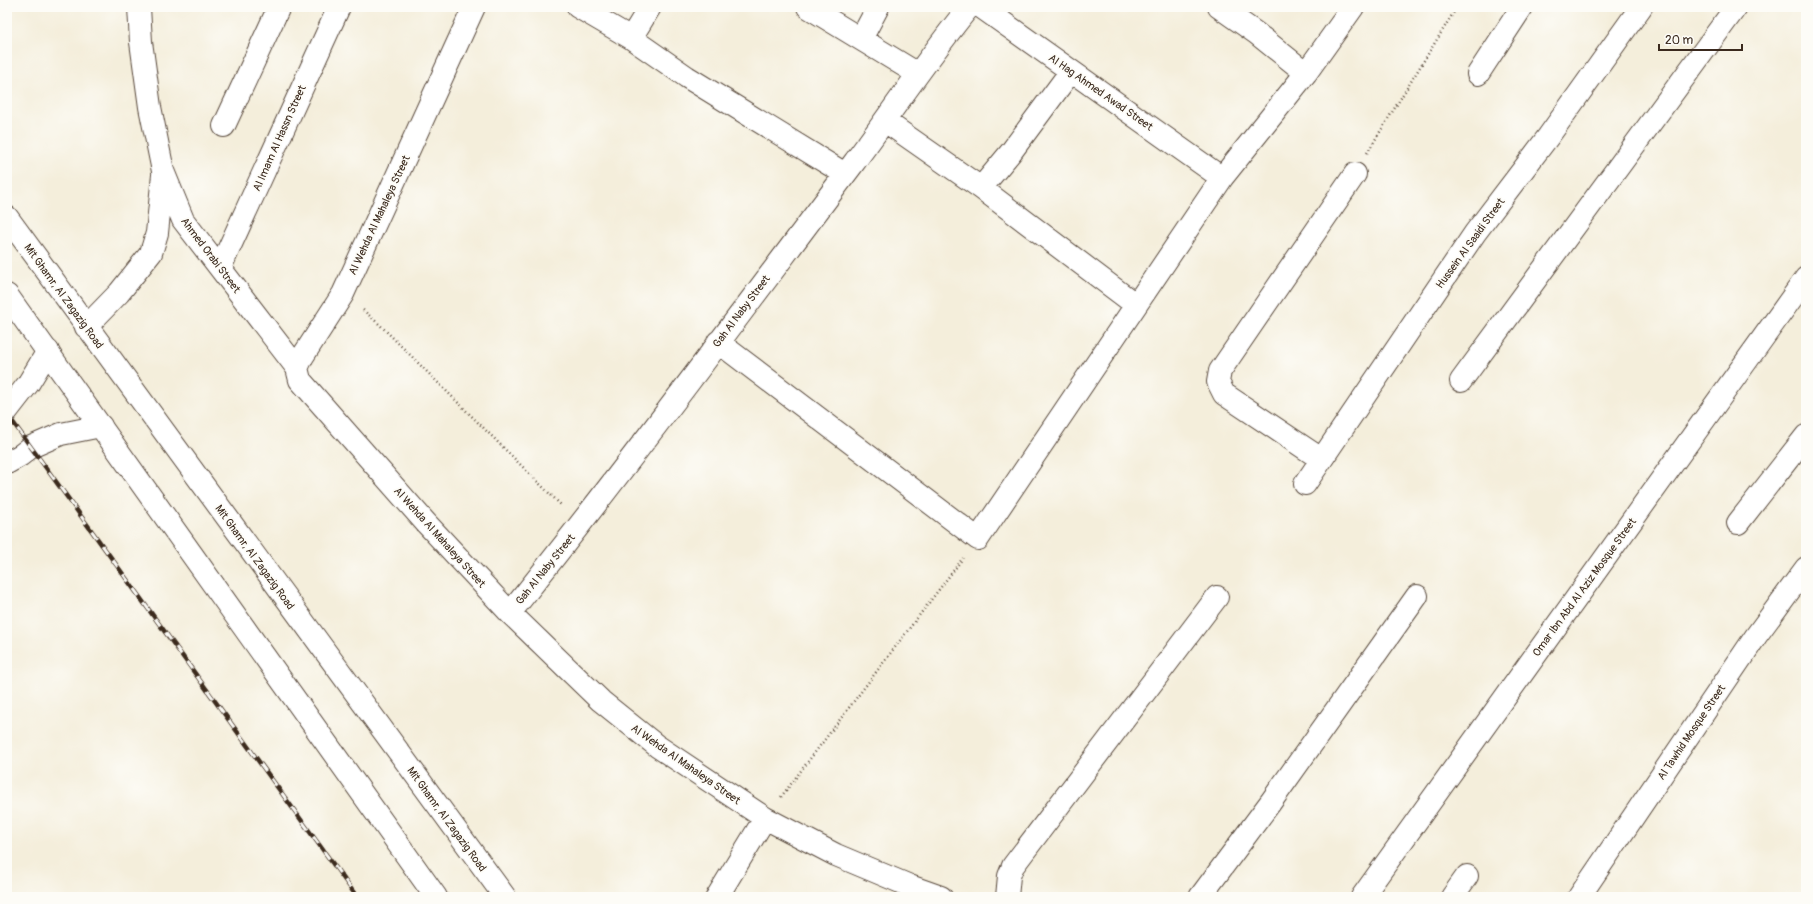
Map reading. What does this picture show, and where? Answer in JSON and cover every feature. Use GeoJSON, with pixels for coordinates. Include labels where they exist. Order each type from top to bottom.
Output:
{"type":"FeatureCollection","features":[{"type":"Feature","properties":{"kind":"main road","name":"Ahmed Orabi Street"},"geometry":{"type":"LineString","coordinates":[[139,7],[141,42],[150,108],[163,172],[183,220],[297,368]]}},
{"type":"Feature","properties":{"kind":"main road"},"geometry":{"type":"LineString","coordinates":[[224,126],[280,7]]}},
{"type":"Feature","properties":{"kind":"main road","name":"Al Imam Al Hassn Street"},"geometry":{"type":"LineString","coordinates":[[220,268],[338,7]]}},
{"type":"Feature","properties":{"kind":"main road","name":"Al Wehda Al Mahaleya Street"},"geometry":{"type":"LineString","coordinates":[[474,7],[343,294],[303,356],[297,368],[300,380],[426,523],[510,613],[601,701],[657,746],[764,818],[836,855],[940,897]]}},
{"type":"Feature","properties":{"kind":"main road"},"geometry":{"type":"LineString","coordinates":[[578,7],[631,38],[687,77],[845,174]]}},
{"type":"Feature","properties":{"kind":"main road"},"geometry":{"type":"LineString","coordinates":[[631,38],[650,7]]}},
{"type":"Feature","properties":{"kind":"main road"},"geometry":{"type":"LineString","coordinates":[[808,7],[918,74]]}},
{"type":"Feature","properties":{"kind":"main road"},"geometry":{"type":"LineString","coordinates":[[861,39],[878,7]]}},
{"type":"Feature","properties":{"kind":"main road","name":"Gah Al Naby Street"},"geometry":{"type":"LineString","coordinates":[[510,613],[581,524],[885,121],[945,36],[969,7]]}},
{"type":"Feature","properties":{"kind":"main road","name":"Al Hag Ahmed Awad Street"},"geometry":{"type":"LineString","coordinates":[[981,7],[1222,178]]}},
{"type":"Feature","properties":{"kind":"main road"},"geometry":{"type":"LineString","coordinates":[[1219,7],[1256,33],[1306,73]]}},
{"type":"Feature","properties":{"kind":"main road"},"geometry":{"type":"LineString","coordinates":[[718,342],[978,539],[1222,178],[1306,73],[1353,7]]}},
{"type":"Feature","properties":{"kind":"main road"},"geometry":{"type":"LineString","coordinates":[[1478,74],[1522,7]]}},
{"type":"Feature","properties":{"kind":"main road","name":"Hussein Al Saaidi Street"},"geometry":{"type":"LineString","coordinates":[[1305,484],[1321,458],[1475,233],[1548,137],[1641,7]]}},
{"type":"Feature","properties":{"kind":"main road"},"geometry":{"type":"LineString","coordinates":[[1461,381],[1736,7]]}},
{"type":"Feature","properties":{"kind":"main road"},"geometry":{"type":"LineString","coordinates":[[981,188],[1011,152],[1071,71]]}},
{"type":"Feature","properties":{"kind":"main road"},"geometry":{"type":"LineString","coordinates":[[885,121],[981,188],[1136,305]]}},
{"type":"Feature","properties":{"kind":"main road"},"geometry":{"type":"LineString","coordinates":[[86,327],[119,293],[150,253],[157,233],[163,172]]}},
{"type":"Feature","properties":{"kind":"main road"},"geometry":{"type":"LineString","coordinates":[[1321,458],[1224,394],[1218,382],[1220,371],[1355,174]]}},
{"type":"Feature","properties":{"kind":"main road","name":"Mit Ghamr, Al Zagazig Road"},"geometry":{"type":"LineString","coordinates":[[7,217],[86,327],[505,897]]}},
{"type":"Feature","properties":{"kind":"main road","name":"Omar Ibn Abd Al Aziz Mosque Street"},"geometry":{"type":"LineString","coordinates":[[1362,897],[1806,278]]}},
{"type":"Feature","properties":{"kind":"main road"},"geometry":{"type":"LineString","coordinates":[[7,295],[436,897]]}},
{"type":"Feature","properties":{"kind":"main road"},"geometry":{"type":"LineString","coordinates":[[7,411],[28,384],[48,351]]}},
{"type":"Feature","properties":{"kind":"main road"},"geometry":{"type":"LineString","coordinates":[[7,462],[21,455],[30,447],[61,434],[101,426]]}},
{"type":"Feature","properties":{"kind":"main road"},"geometry":{"type":"LineString","coordinates":[[1738,523],[1806,436]]}},
{"type":"Feature","properties":{"kind":"main road","name":"Al Tawhid Mosque Street"},"geometry":{"type":"LineString","coordinates":[[1578,897],[1756,636],[1806,568]]}},
{"type":"Feature","properties":{"kind":"main road"},"geometry":{"type":"LineString","coordinates":[[1200,897],[1270,803],[1417,596]]}},
{"type":"Feature","properties":{"kind":"main road"},"geometry":{"type":"LineString","coordinates":[[1007,897],[1009,876],[1013,866],[1217,597]]}},
{"type":"Feature","properties":{"kind":"main road"},"geometry":{"type":"LineString","coordinates":[[717,897],[764,818]]}},
{"type":"Feature","properties":{"kind":"main road"},"geometry":{"type":"LineString","coordinates":[[1452,897],[1467,876]]}},
{"type":"Feature","properties":{"kind":"path"},"geometry":{"type":"LineString","coordinates":[[1355,174],[1457,7]]}},
{"type":"Feature","properties":{"kind":"path"},"geometry":{"type":"LineString","coordinates":[[343,294],[379,324],[581,524]]}},
{"type":"Feature","properties":{"kind":"path"},"geometry":{"type":"LineString","coordinates":[[764,818],[978,539]]}},
{"type":"Feature","properties":{"kind":"railway"},"geometry":{"type":"LineString","coordinates":[[7,414],[357,897]]}}]}
